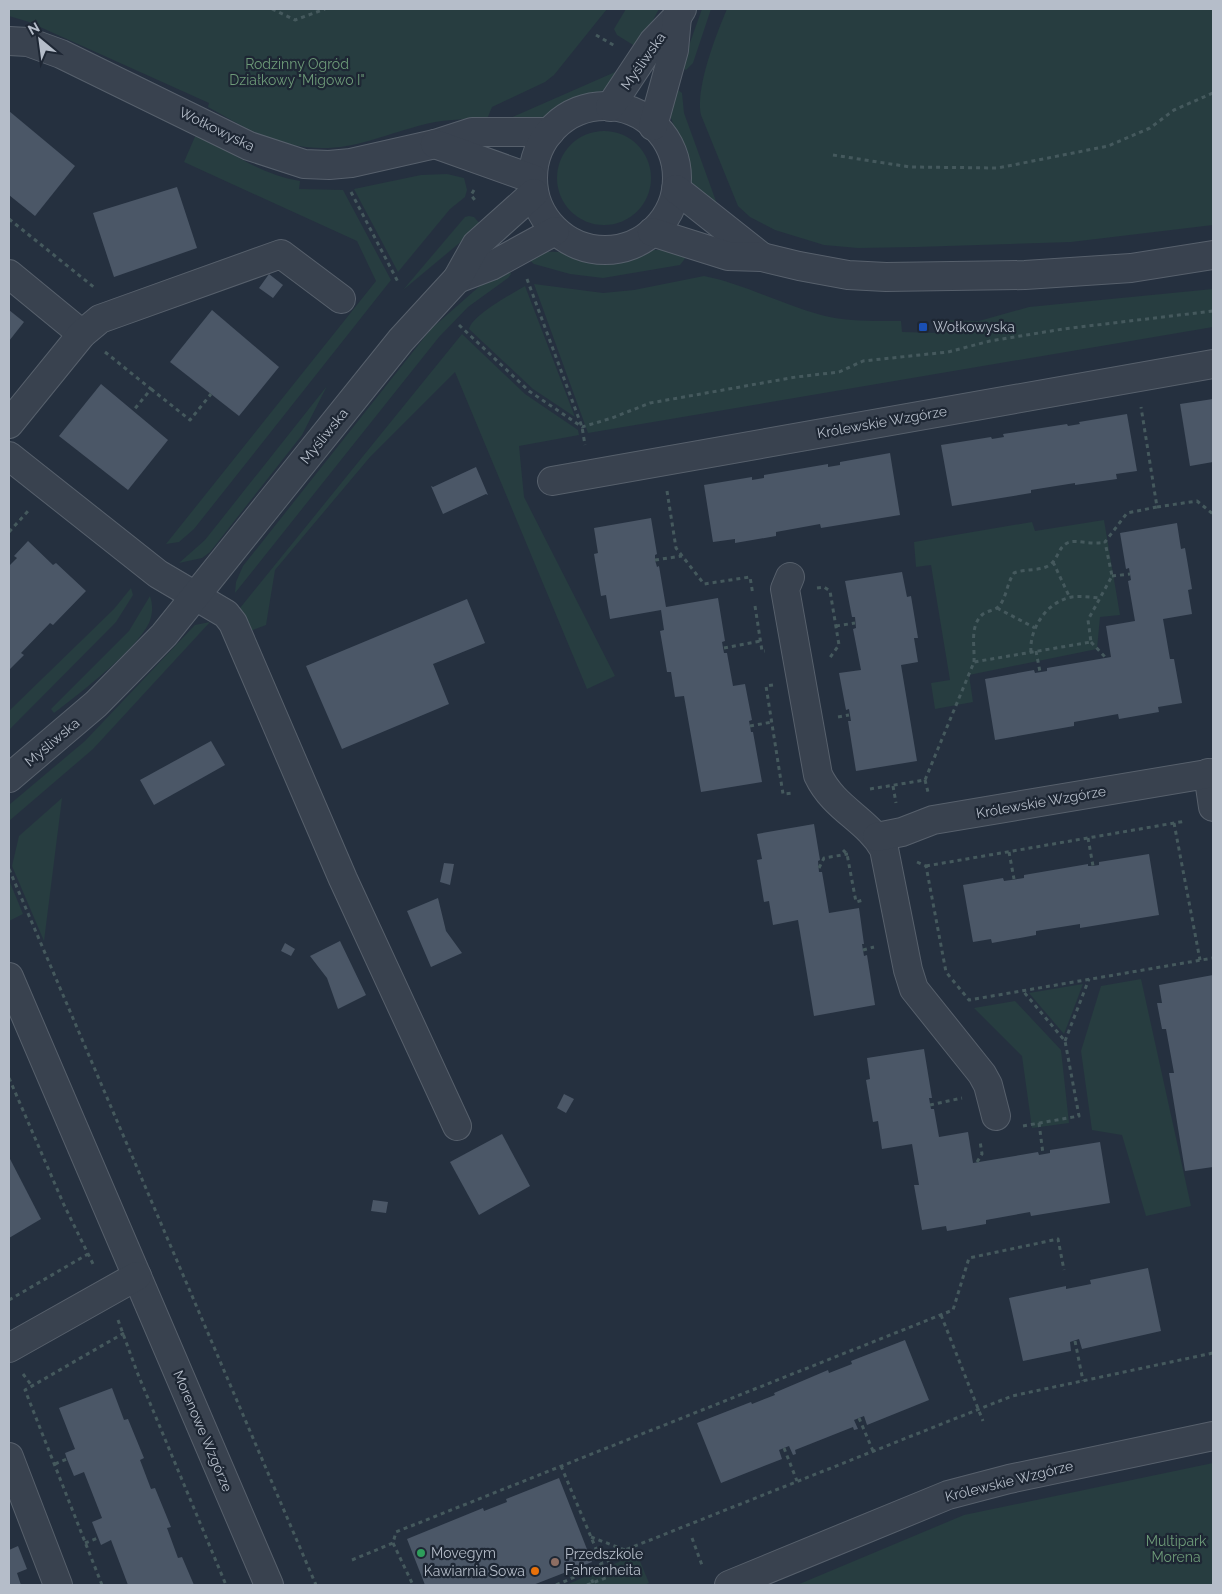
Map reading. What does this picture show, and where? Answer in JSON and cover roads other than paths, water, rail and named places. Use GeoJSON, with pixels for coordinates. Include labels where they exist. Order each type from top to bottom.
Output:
{"type":"FeatureCollection","features":[{"type":"Feature","properties":{"kind":"street","name":"Myśliwska"},"geometry":{"type":"LineString","coordinates":[[610,107],[654,42],[679,13]]}},
{"type":"Feature","properties":{"kind":"street","name":"Myśliwska"},"geometry":{"type":"LineString","coordinates":[[653,126],[674,50],[679,13]]}},
{"type":"Feature","properties":{"kind":"street","name":"Wołkowyska"},"geometry":{"type":"LineString","coordinates":[[9,41],[28,42],[61,54],[249,146],[304,164],[329,166],[351,163],[435,144],[472,132],[550,132]]}},
{"type":"Feature","properties":{"kind":"street"},"geometry":{"type":"LineString","coordinates":[[610,107],[626,110],[653,126],[665,139],[673,155],[676,189],[672,205],[652,232],[634,244],[614,250],[593,249],[572,243],[555,231],[539,207],[533,186],[535,162],[541,146],[550,132],[562,120],[577,112],[593,108],[610,107]]}},
{"type":"Feature","properties":{"kind":"street"},"geometry":{"type":"LineString","coordinates":[[435,144],[533,186]]}},
{"type":"Feature","properties":{"kind":"street","name":"Myśliwska"},"geometry":{"type":"LineString","coordinates":[[13,767],[96,704],[128,673],[196,596],[401,340],[457,279],[476,245],[533,186]]}},
{"type":"Feature","properties":{"kind":"street"},"geometry":{"type":"LineString","coordinates":[[676,189],[762,257]]}},
{"type":"Feature","properties":{"kind":"street","name":"Myśliwska"},"geometry":{"type":"LineString","coordinates":[[457,279],[491,266],[555,231]]}},
{"type":"Feature","properties":{"kind":"street"},"geometry":{"type":"LineString","coordinates":[[652,232],[728,256],[762,257],[848,275],[910,278],[1025,275],[1102,270],[1213,255]]}},
{"type":"Feature","properties":{"kind":"street"},"geometry":{"type":"LineString","coordinates":[[9,424],[92,342],[100,319],[281,254],[342,299]]}},
{"type":"Feature","properties":{"kind":"street"},"geometry":{"type":"LineString","coordinates":[[9,274],[92,342]]}},
{"type":"Feature","properties":{"kind":"street","name":"Królewskie Wzgórze"},"geometry":{"type":"LineString","coordinates":[[552,480],[1213,364]]}},
{"type":"Feature","properties":{"kind":"street"},"geometry":{"type":"LineString","coordinates":[[9,456],[158,574],[226,614],[240,635],[343,879],[457,1126]]}},
{"type":"Feature","properties":{"kind":"street"},"geometry":{"type":"LineString","coordinates":[[790,578],[785,589],[818,775],[827,793],[877,837],[884,849],[908,970],[914,988],[982,1074],[1005,1122]]}},
{"type":"Feature","properties":{"kind":"street","name":"Królewskie Wzgórze"},"geometry":{"type":"LineString","coordinates":[[877,837],[902,832],[933,820],[1210,773],[1204,814]]}},
{"type":"Feature","properties":{"kind":"street","name":"Morenowe Wzgórze"},"geometry":{"type":"LineString","coordinates":[[9,977],[269,1585]]}},
{"type":"Feature","properties":{"kind":"street"},"geometry":{"type":"LineString","coordinates":[[9,1348],[107,1291],[137,1276]]}},
{"type":"Feature","properties":{"kind":"street","name":"Królewskie Wzgórze"},"geometry":{"type":"LineString","coordinates":[[729,1585],[948,1495],[1009,1479],[1213,1436]]}},
{"type":"Feature","properties":{"kind":"street"},"geometry":{"type":"LineString","coordinates":[[9,1458],[58,1585]]}},
{"type":"Feature","properties":{"kind":"place","name":"Wołkowyska"},"geometry":{"type":"Point","coordinates":[923,327]}},
{"type":"Feature","properties":{"kind":"place","name":"Movegym"},"geometry":{"type":"Point","coordinates":[421,1553]}},
{"type":"Feature","properties":{"kind":"place","name":"Przedszkole Fahrenheita"},"geometry":{"type":"Point","coordinates":[555,1562]}},
{"type":"Feature","properties":{"kind":"place","name":"Kawiarnia Sowa"},"geometry":{"type":"Point","coordinates":[535,1571]}},
{"type":"Feature","properties":{"kind":"park label","name":"Rodzinny Ogród Działkowy \"Migowo I\""},"geometry":{"type":"Point","coordinates":[297,72]}},
{"type":"Feature","properties":{"kind":"park label","name":"Multipark Morena"},"geometry":{"type":"Point","coordinates":[1176,1549]}}]}
